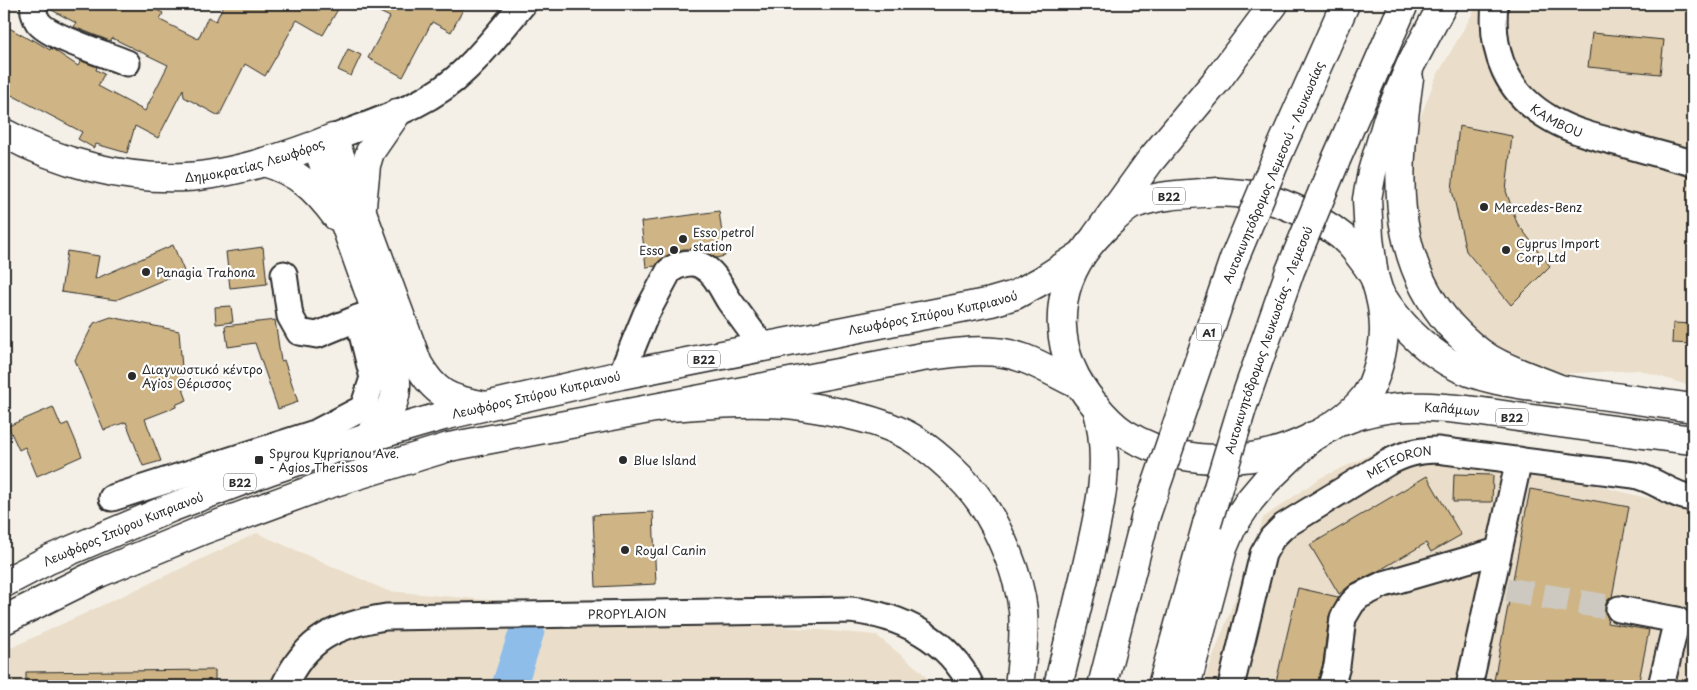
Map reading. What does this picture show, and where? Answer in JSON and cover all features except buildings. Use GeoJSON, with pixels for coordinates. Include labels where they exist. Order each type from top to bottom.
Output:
{"type":"FeatureCollection","features":[{"type":"Feature","properties":{"kind":"main road"},"geometry":{"type":"LineString","coordinates":[[1089,245],[1150,161],[1218,79],[1274,4]]}},
{"type":"Feature","properties":{"kind":"main road","name":"Αυτοκινητόδρομος Λεμεσού - Λευκωσίας"},"geometry":{"type":"LineString","coordinates":[[1102,686],[1146,515],[1234,259],[1345,4]]}},
{"type":"Feature","properties":{"kind":"main road","name":"Αυτοκινητόδρομος Λευκωσίας - Λεμεσού"},"geometry":{"type":"LineString","coordinates":[[1162,686],[1242,405],[1290,272],[1335,162],[1404,4]]}},
{"type":"Feature","properties":{"kind":"main road"},"geometry":{"type":"LineString","coordinates":[[1376,283],[1369,238],[1367,199],[1372,172],[1388,118],[1411,64],[1443,4]]}},
{"type":"Feature","properties":{"kind":"main road"},"geometry":{"type":"LineString","coordinates":[[1411,64],[1403,123],[1401,210],[1404,233],[1416,273],[1440,313],[1471,346],[1491,360],[1560,389]]}},
{"type":"Feature","properties":{"kind":"main road"},"geometry":{"type":"LineString","coordinates":[[367,438],[392,406],[396,393],[397,379],[394,362],[367,315],[354,222],[370,152],[397,113]]}},
{"type":"Feature","properties":{"kind":"main road","name":"Δημοκρατίας Λεωφόρος"},"geometry":{"type":"LineString","coordinates":[[4,133],[42,151],[78,163],[117,173],[157,177],[188,177],[219,173],[264,162],[325,142]]}},
{"type":"Feature","properties":{"kind":"main road"},"geometry":{"type":"LineString","coordinates":[[325,142],[354,222],[426,379],[436,390],[447,396],[485,406]]}},
{"type":"Feature","properties":{"kind":"main road"},"geometry":{"type":"LineString","coordinates":[[264,162],[290,172],[312,187],[323,200],[354,222]]}},
{"type":"Feature","properties":{"kind":"main road","name":"B22"},"geometry":{"type":"LineString","coordinates":[[1376,283],[1384,331],[1375,376],[1367,395],[1354,409],[1323,431],[1282,449],[1244,458],[1186,457],[1152,447],[1126,434],[1113,425],[1079,385],[1064,346],[1061,327],[1065,290],[1072,272],[1089,245],[1132,205],[1174,194],[1218,192],[1254,195],[1307,214],[1350,244],[1376,283],[1394,316],[1408,330],[1448,362],[1473,374],[1513,383],[1693,408]]}},
{"type":"Feature","properties":{"kind":"main road","name":"Λεωφόρος Σπύρου Κυπριανού"},"geometry":{"type":"LineString","coordinates":[[4,583],[57,556],[170,508],[271,470],[367,438],[485,406],[622,375],[967,307],[1015,295],[1041,281],[1089,245]]}},
{"type":"Feature","properties":{"kind":"main road","name":"B22"},"geometry":{"type":"LineString","coordinates":[[4,620],[99,573],[194,534],[325,485],[449,447],[922,357],[971,352],[1001,352],[1023,358],[1079,385]]}},
{"type":"Feature","properties":{"kind":"main road"},"geometry":{"type":"LineString","coordinates":[[669,406],[764,403],[819,409],[855,416],[883,425],[916,440],[950,468],[980,501],[999,534],[1015,574],[1023,610],[1022,664],[1019,686]]}},
{"type":"Feature","properties":{"kind":"main road"},"geometry":{"type":"LineString","coordinates":[[1058,686],[1102,502],[1104,462],[1101,425],[1096,407]]}},
{"type":"Feature","properties":{"kind":"main road","name":"Καλάμων"},"geometry":{"type":"LineString","coordinates":[[1323,431],[1363,414],[1389,408],[1440,407],[1693,440]]}},
{"type":"Feature","properties":{"kind":"main road"},"geometry":{"type":"LineString","coordinates":[[1186,686],[1223,548],[1232,527],[1266,481],[1323,431]]}},
{"type":"Feature","properties":{"kind":"street"},"geometry":{"type":"LineString","coordinates":[[34,4],[33,11],[38,24],[52,34],[127,63]]}},
{"type":"Feature","properties":{"kind":"street","name":"Δημοκρατίας Λεωφόρος"},"geometry":{"type":"LineString","coordinates":[[325,142],[422,102],[439,91],[465,70],[523,4]]}},
{"type":"Feature","properties":{"kind":"street","name":"KAMBOU"},"geometry":{"type":"LineString","coordinates":[[1494,4],[1495,43],[1500,60],[1513,84],[1533,107],[1552,120],[1573,129],[1693,163]]}},
{"type":"Feature","properties":{"kind":"street"},"geometry":{"type":"LineString","coordinates":[[622,375],[646,314],[670,271],[674,267],[694,262],[710,270],[762,347]]}},
{"type":"Feature","properties":{"kind":"street"},"geometry":{"type":"LineString","coordinates":[[112,498],[315,433],[363,408],[373,378],[367,315],[316,335],[299,332],[290,316],[284,274]]}},
{"type":"Feature","properties":{"kind":"street","name":"METEORON"},"geometry":{"type":"LineString","coordinates":[[1231,686],[1263,554],[1272,538],[1284,526],[1387,463],[1410,453],[1437,450],[1641,476],[1685,497],[1693,498]]}},
{"type":"Feature","properties":{"kind":"street"},"geometry":{"type":"LineString","coordinates":[[1469,686],[1498,588],[1498,551],[1519,460]]}},
{"type":"Feature","properties":{"kind":"street"},"geometry":{"type":"LineString","coordinates":[[1331,686],[1337,666],[1343,618],[1352,603],[1360,596],[1384,584],[1498,551]]}},
{"type":"Feature","properties":{"kind":"street"},"geometry":{"type":"LineString","coordinates":[[1619,609],[1677,620],[1661,686]]}},
{"type":"Feature","properties":{"kind":"street","name":"PROPYLAION"},"geometry":{"type":"LineString","coordinates":[[284,686],[300,659],[318,640],[341,627],[386,617],[850,610],[885,616],[901,621],[934,640],[960,667],[971,686]]}},
{"type":"Feature","properties":{"kind":"shaded area"},"geometry":{"type":"Polygon","coordinates":[[[1478,4],[1693,4],[1693,387],[1639,370],[1536,375],[1433,307],[1394,187],[1435,79],[1478,4]]]}},
{"type":"Feature","properties":{"kind":"shaded area"},"geometry":{"type":"Polygon","coordinates":[[[1404,439],[1693,509],[1693,686],[1202,686],[1250,559],[1263,518],[1320,478],[1404,439]]]}},
{"type":"Feature","properties":{"kind":"shaded area"},"geometry":{"type":"Polygon","coordinates":[[[257,533],[388,591],[876,635],[921,671],[933,686],[4,686],[4,651],[257,533]]]}},
{"type":"Feature","properties":{"kind":"waterway"},"geometry":{"type":"LineString","coordinates":[[509,686],[527,631]]}},
{"type":"Feature","properties":{"kind":"tunnel"},"geometry":{"type":"LineString","coordinates":[[1507,590],[1619,609]]}},
{"type":"Feature","properties":{"kind":"place","name":"Mercedes-Benz"},"geometry":{"type":"Point","coordinates":[1484,207]}},
{"type":"Feature","properties":{"kind":"place","name":"Esso petrol station"},"geometry":{"type":"Point","coordinates":[683,239]}},
{"type":"Feature","properties":{"kind":"place","name":"Esso"},"geometry":{"type":"Point","coordinates":[674,250]}},
{"type":"Feature","properties":{"kind":"place","name":"Cyprus Import Corp Ltd"},"geometry":{"type":"Point","coordinates":[1506,250]}},
{"type":"Feature","properties":{"kind":"place","name":"Panagia Trahona"},"geometry":{"type":"Point","coordinates":[146,272]}},
{"type":"Feature","properties":{"kind":"place","name":"Διαγνωστικό κέντρο Αγios Θέρισσος"},"geometry":{"type":"Point","coordinates":[132,376]}},
{"type":"Feature","properties":{"kind":"place","name":"Spyrou Kyprianou Ave. - Agios Therissos"},"geometry":{"type":"Point","coordinates":[259,460]}},
{"type":"Feature","properties":{"kind":"place","name":"Blue Island"},"geometry":{"type":"Point","coordinates":[623,460]}},
{"type":"Feature","properties":{"kind":"place","name":"Royal Canin"},"geometry":{"type":"Point","coordinates":[625,550]}}]}
